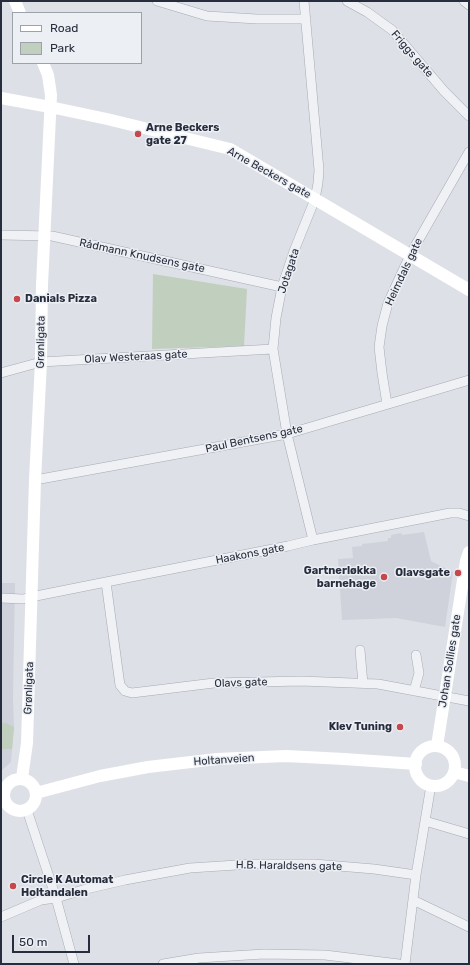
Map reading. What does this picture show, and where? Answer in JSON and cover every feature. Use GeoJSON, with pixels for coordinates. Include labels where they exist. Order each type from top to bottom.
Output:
{"type":"FeatureCollection","features":[{"type":"Feature","properties":{"kind":"main road"},"geometry":{"type":"LineString","coordinates":[[15,1],[20,12]]}},
{"type":"Feature","properties":{"kind":"main road","name":"Grønligata"},"geometry":{"type":"LineString","coordinates":[[22,778],[27,743],[35,480],[41,362],[44,236],[51,95],[48,75],[43,64]]}},
{"type":"Feature","properties":{"kind":"main road","name":"Arne Beckers gate"},"geometry":{"type":"LineString","coordinates":[[1,98],[50,107],[230,149],[469,290]]}},
{"type":"Feature","properties":{"kind":"main road","name":"Johan Sollies gate"},"geometry":{"type":"LineString","coordinates":[[437,746],[466,561],[469,552]]}},
{"type":"Feature","properties":{"kind":"main road"},"geometry":{"type":"LineString","coordinates":[[437,746],[446,750],[453,757],[455,767],[454,772],[447,781],[436,786],[421,780],[416,770],[416,764],[422,751],[427,748],[437,746]]}},
{"type":"Feature","properties":{"kind":"main road","name":"Holtanveien"},"geometry":{"type":"LineString","coordinates":[[36,793],[100,776],[148,767],[217,759],[286,756],[416,764]]}},
{"type":"Feature","properties":{"kind":"main road"},"geometry":{"type":"LineString","coordinates":[[454,772],[469,776]]}},
{"type":"Feature","properties":{"kind":"main road"},"geometry":{"type":"LineString","coordinates":[[22,778],[32,783],[36,793],[33,804],[27,810],[14,810],[3,805],[3,795],[6,786],[9,782],[15,779],[22,778]]}},
{"type":"Feature","properties":{"kind":"street"},"geometry":{"type":"LineString","coordinates":[[157,1],[207,16],[257,20],[306,19]]}},
{"type":"Feature","properties":{"kind":"street","name":"Jotagata"},"geometry":{"type":"LineString","coordinates":[[304,1],[319,170],[318,183],[315,199],[294,251],[282,287],[276,318],[273,349],[287,434],[313,540]]}},
{"type":"Feature","properties":{"kind":"street","name":"Friggs gate"},"geometry":{"type":"LineString","coordinates":[[347,1],[367,12],[392,30],[444,91],[469,116]]}},
{"type":"Feature","properties":{"kind":"street"},"geometry":{"type":"LineString","coordinates":[[464,1],[469,5]]}},
{"type":"Feature","properties":{"kind":"street","name":"Heimdals gate"},"geometry":{"type":"LineString","coordinates":[[387,404],[379,347],[382,326],[388,304],[410,255],[469,152]]}},
{"type":"Feature","properties":{"kind":"street","name":"Rådmann Knudsens gate"},"geometry":{"type":"LineString","coordinates":[[1,235],[60,238],[282,287]]}},
{"type":"Feature","properties":{"kind":"street","name":"Olav Westeraas gate"},"geometry":{"type":"LineString","coordinates":[[1,373],[41,362],[273,349]]}},
{"type":"Feature","properties":{"kind":"street","name":"Paul Bentsens gate"},"geometry":{"type":"LineString","coordinates":[[35,480],[287,434],[469,380]]}},
{"type":"Feature","properties":{"kind":"street","name":"Haakons gate"},"geometry":{"type":"LineString","coordinates":[[31,598],[450,513],[460,513],[469,516]]}},
{"type":"Feature","properties":{"kind":"street","name":"Olavs gate"},"geometry":{"type":"LineString","coordinates":[[106,582],[120,685],[125,691],[132,694],[214,683],[301,681],[378,684],[469,701]]}},
{"type":"Feature","properties":{"kind":"street"},"geometry":{"type":"LineString","coordinates":[[1,598],[31,598]]}},
{"type":"Feature","properties":{"kind":"street"},"geometry":{"type":"LineString","coordinates":[[360,650],[363,684]]}},
{"type":"Feature","properties":{"kind":"street"},"geometry":{"type":"LineString","coordinates":[[414,691],[419,673],[416,655]]}},
{"type":"Feature","properties":{"kind":"street"},"geometry":{"type":"LineString","coordinates":[[405,964],[416,875],[431,785]]}},
{"type":"Feature","properties":{"kind":"street"},"geometry":{"type":"LineString","coordinates":[[27,810],[56,898],[74,964]]}},
{"type":"Feature","properties":{"kind":"street"},"geometry":{"type":"LineString","coordinates":[[425,821],[469,834]]}},
{"type":"Feature","properties":{"kind":"street","name":"H.B. Haraldsens gate"},"geometry":{"type":"LineString","coordinates":[[1,917],[41,900],[56,898],[125,880],[190,868],[252,864],[314,864],[374,869],[416,875]]}},
{"type":"Feature","properties":{"kind":"street"},"geometry":{"type":"LineString","coordinates":[[413,900],[469,926]]}},
{"type":"Feature","properties":{"kind":"street"},"geometry":{"type":"LineString","coordinates":[[163,964],[199,958],[264,954],[325,956],[399,964]]}},
{"type":"Feature","properties":{"kind":"shaded area"},"geometry":{"type":"Polygon","coordinates":[[[424,532],[431,561],[453,572],[445,627],[396,618],[342,620],[338,559],[353,558],[352,547],[362,546],[362,544],[388,541],[388,538],[391,538],[391,535],[424,532]]]}},
{"type":"Feature","properties":{"kind":"shaded area"},"geometry":{"type":"Polygon","coordinates":[[[1,583],[15,583],[13,698],[14,727],[11,762],[1,771],[1,583]]]}},
{"type":"Feature","properties":{"kind":"green space"},"geometry":{"type":"Polygon","coordinates":[[[153,274],[247,289],[244,346],[152,349],[153,274]]]}},
{"type":"Feature","properties":{"kind":"green space"},"geometry":{"type":"Polygon","coordinates":[[[1,723],[6,723],[14,727],[12,749],[1,749],[1,723]]]}},
{"type":"Feature","properties":{"kind":"place","name":"Arne Beckers gate 27"},"geometry":{"type":"Point","coordinates":[138,134]}},
{"type":"Feature","properties":{"kind":"place","name":"Danials Pizza"},"geometry":{"type":"Point","coordinates":[17,299]}},
{"type":"Feature","properties":{"kind":"place","name":"Olavsgate"},"geometry":{"type":"Point","coordinates":[458,573]}},
{"type":"Feature","properties":{"kind":"place","name":"Gartnerløkka barnehage"},"geometry":{"type":"Point","coordinates":[384,577]}},
{"type":"Feature","properties":{"kind":"place","name":"Klev Tuning"},"geometry":{"type":"Point","coordinates":[400,727]}},
{"type":"Feature","properties":{"kind":"place","name":"Circle K Automat Holtandalen"},"geometry":{"type":"Point","coordinates":[13,886]}}]}
